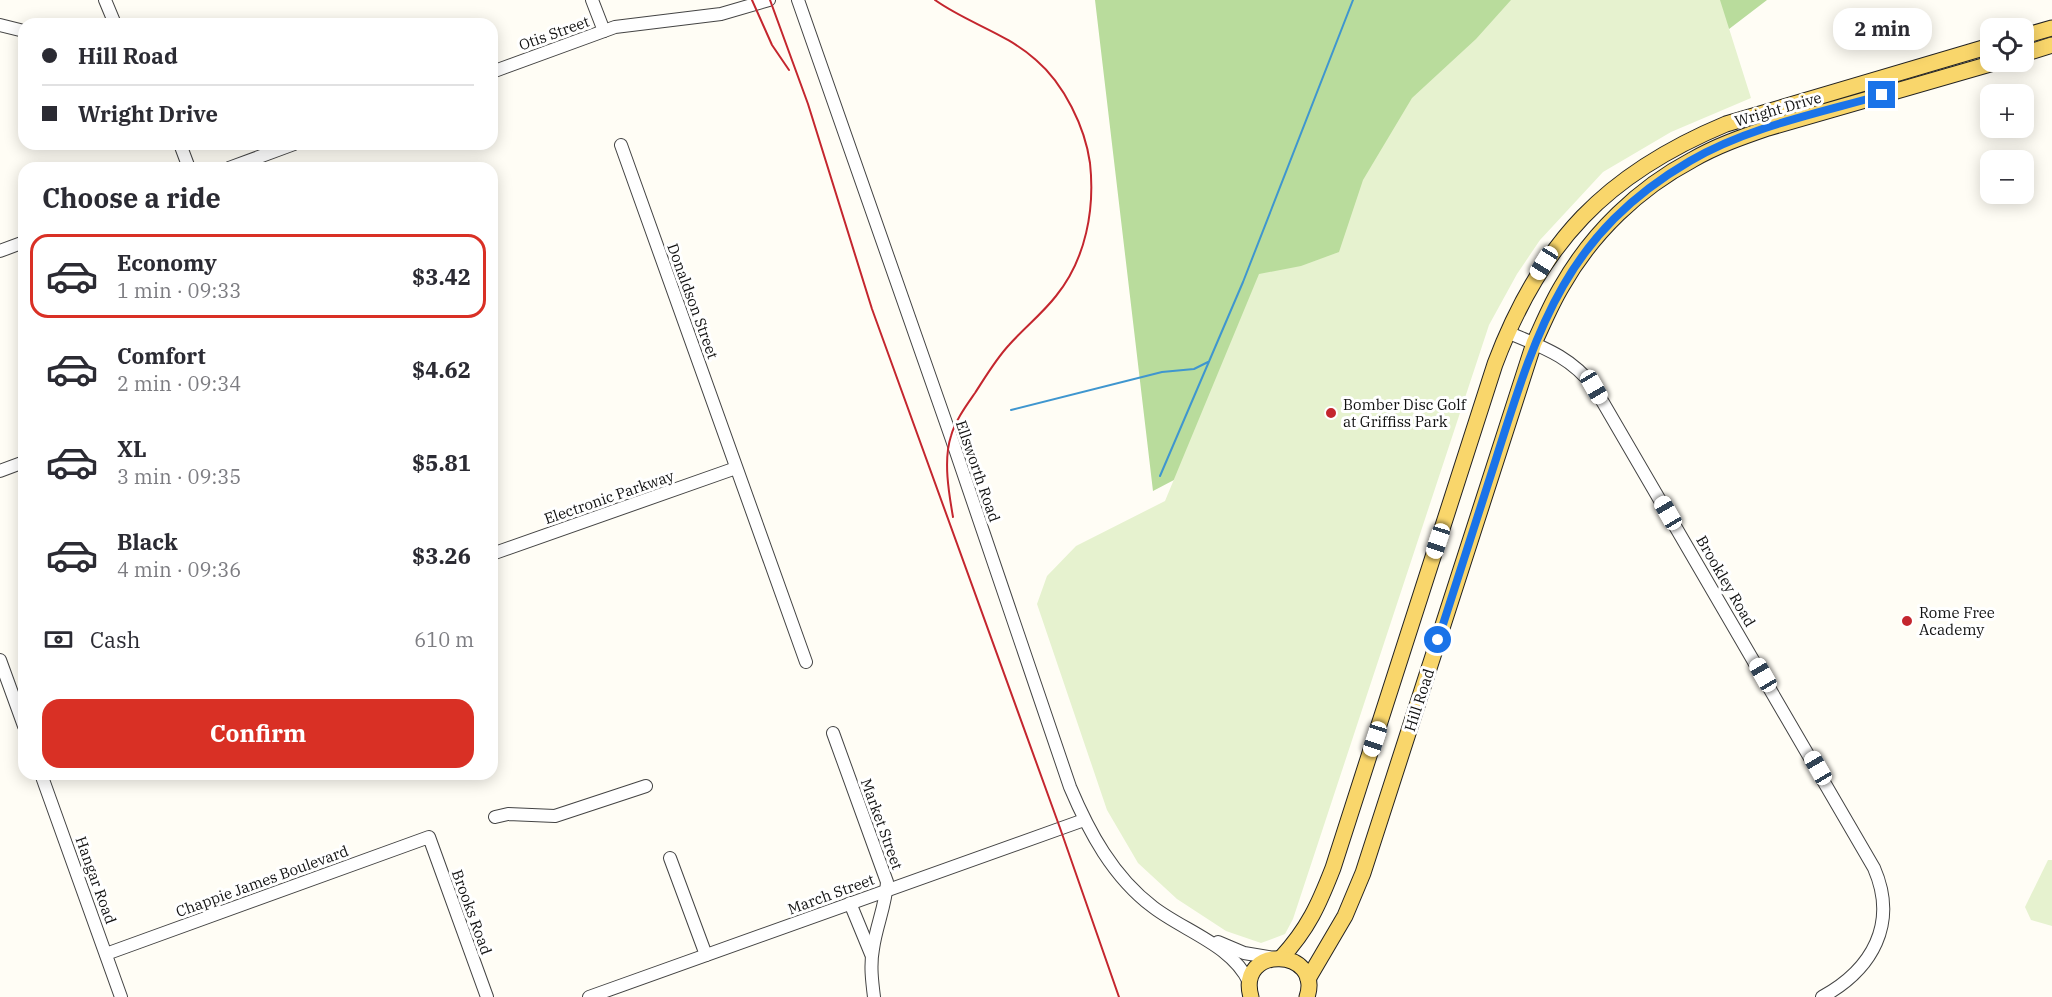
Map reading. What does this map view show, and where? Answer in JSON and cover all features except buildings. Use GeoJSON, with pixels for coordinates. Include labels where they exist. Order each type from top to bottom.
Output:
{"type":"FeatureCollection","features":[{"type":"Feature","properties":{"kind":"main road"},"geometry":{"type":"LineString","coordinates":[[2034,33],[2052,28]]}},
{"type":"Feature","properties":{"kind":"main road"},"geometry":{"type":"LineString","coordinates":[[2034,51],[2052,45]]}},
{"type":"Feature","properties":{"kind":"main road","name":"Wright Drive"},"geometry":{"type":"LineString","coordinates":[[1507,332],[1544,263],[1574,226],[1620,183],[1656,158],[1690,139],[1726,124],[1980,49]]}},
{"type":"Feature","properties":{"kind":"main road","name":"Wright Drive"},"geometry":{"type":"LineString","coordinates":[[1534,344],[1563,284],[1587,249],[1618,213],[1692,159],[1736,139],[1768,128],[1980,67]]}},
{"type":"Feature","properties":{"kind":"main road","name":"Hill Road"},"geometry":{"type":"LineString","coordinates":[[1249,992],[1258,966],[1278,958],[1303,933],[1334,868],[1507,332]]}},
{"type":"Feature","properties":{"kind":"main road","name":"Hill Road"},"geometry":{"type":"LineString","coordinates":[[1308,986],[1345,916],[1363,873],[1534,344]]}},
{"type":"Feature","properties":{"kind":"main road"},"geometry":{"type":"LineString","coordinates":[[1278,958],[1298,964],[1308,986]]}},
{"type":"Feature","properties":{"kind":"street"},"geometry":{"type":"LineString","coordinates":[[105,0],[112,18]]}},
{"type":"Feature","properties":{"kind":"street"},"geometry":{"type":"LineString","coordinates":[[592,0],[604,31]]}},
{"type":"Feature","properties":{"kind":"street","name":"Otis Street"},"geometry":{"type":"LineString","coordinates":[[498,70],[604,31],[631,24],[721,14],[769,0]]}},
{"type":"Feature","properties":{"kind":"street","name":"Ellsworth Road"},"geometry":{"type":"LineString","coordinates":[[798,0],[951,437],[1070,787],[1084,820],[1103,854],[1119,875],[1151,906],[1237,962],[1249,992]]}},
{"type":"Feature","properties":{"kind":"street"},"geometry":{"type":"LineString","coordinates":[[0,25],[18,30]]}},
{"type":"Feature","properties":{"kind":"street","name":"Donaldson Street"},"geometry":{"type":"LineString","coordinates":[[621,145],[736,468]]}},
{"type":"Feature","properties":{"kind":"street"},"geometry":{"type":"LineString","coordinates":[[245,162],[278,150]]}},
{"type":"Feature","properties":{"kind":"street"},"geometry":{"type":"LineString","coordinates":[[0,251],[18,244]]}},
{"type":"Feature","properties":{"kind":"street","name":"Brookley Road"},"geometry":{"type":"LineString","coordinates":[[1507,332],[1560,355],[1577,367],[1594,387],[1848,821],[1881,883],[1884,909],[1876,944],[1864,963],[1842,984],[1822,997]]}},
{"type":"Feature","properties":{"kind":"street"},"geometry":{"type":"LineString","coordinates":[[0,471],[18,464]]}},
{"type":"Feature","properties":{"kind":"street"},"geometry":{"type":"LineString","coordinates":[[736,468],[806,662]]}},
{"type":"Feature","properties":{"kind":"street","name":"Electronic Parkway"},"geometry":{"type":"LineString","coordinates":[[498,552],[736,468]]}},
{"type":"Feature","properties":{"kind":"street"},"geometry":{"type":"LineString","coordinates":[[0,660],[18,710]]}},
{"type":"Feature","properties":{"kind":"street","name":"Market Street"},"geometry":{"type":"LineString","coordinates":[[833,733],[886,875],[887,890],[872,958],[874,997]]}},
{"type":"Feature","properties":{"kind":"street","name":"Hangar Road"},"geometry":{"type":"LineString","coordinates":[[43,780],[122,997]]}},
{"type":"Feature","properties":{"kind":"street"},"geometry":{"type":"LineString","coordinates":[[495,818],[508,814],[555,816],[646,786]]}},
{"type":"Feature","properties":{"kind":"street","name":"March Street"},"geometry":{"type":"LineString","coordinates":[[589,997],[1084,820]]}},
{"type":"Feature","properties":{"kind":"street","name":"Chappie James Boulevard"},"geometry":{"type":"LineString","coordinates":[[106,954],[429,837]]}},
{"type":"Feature","properties":{"kind":"street","name":"Brooks Road"},"geometry":{"type":"LineString","coordinates":[[429,837],[487,997]]}},
{"type":"Feature","properties":{"kind":"street"},"geometry":{"type":"LineString","coordinates":[[670,858],[706,955]]}},
{"type":"Feature","properties":{"kind":"street"},"geometry":{"type":"LineString","coordinates":[[850,903],[872,958]]}},
{"type":"Feature","properties":{"kind":"street","name":"Ellsworth Road"},"geometry":{"type":"LineString","coordinates":[[1175,923],[1244,953],[1278,958]]}},
{"type":"Feature","properties":{"kind":"street"},"geometry":{"type":"LineString","coordinates":[[1308,986],[1318,997]]}},
{"type":"Feature","properties":{"kind":"green space"},"geometry":{"type":"Polygon","coordinates":[[[1095,0],[1767,0],[1648,91],[1408,357],[1153,491],[1095,0]]]}},
{"type":"Feature","properties":{"kind":"green space","name":"Bomber Disc Golf at Griffiss Park"},"geometry":{"type":"Polygon","coordinates":[[[1511,0],[1720,0],[1751,98],[1671,132],[1603,172],[1540,240],[1517,274],[1489,325],[1293,919],[1285,934],[1261,943],[1226,931],[1177,899],[1138,863],[1107,810],[1037,604],[1047,576],[1076,546],[1165,501],[1259,274],[1301,266],[1339,252],[1363,180],[1412,98],[1476,39],[1511,0]]]}},
{"type":"Feature","properties":{"kind":"green space"},"geometry":{"type":"Polygon","coordinates":[[[2048,860],[2052,860],[2052,926],[2031,920],[2025,907],[2048,860]]]}},
{"type":"Feature","properties":{"kind":"waterway"},"geometry":{"type":"LineString","coordinates":[[1160,476],[1243,282],[1353,0]]}},
{"type":"Feature","properties":{"kind":"waterway"},"geometry":{"type":"LineString","coordinates":[[1011,410],[1162,372],[1194,369],[1208,362]]}},
{"type":"Feature","properties":{"kind":"railway"},"geometry":{"type":"LineString","coordinates":[[752,0],[772,45],[789,70]]}},
{"type":"Feature","properties":{"kind":"railway"},"geometry":{"type":"LineString","coordinates":[[770,0],[808,104],[872,309],[1119,997]]}},
{"type":"Feature","properties":{"kind":"railway"},"geometry":{"type":"LineString","coordinates":[[935,0],[1012,42],[1036,60],[1056,81],[1072,107],[1083,135],[1090,163],[1091,180],[1086,233],[1075,266],[1051,303],[1000,356],[953,430],[947,456],[948,488],[953,517]]}},
{"type":"Feature","properties":{"kind":"place","name":"Bomber Disc Golf at Griffiss Park"},"geometry":{"type":"Point","coordinates":[1331,413]}},
{"type":"Feature","properties":{"kind":"place","name":"Rome Free Academy"},"geometry":{"type":"Point","coordinates":[1907,621]}},
{"type":"Feature","properties":{"kind":"route"},"geometry":{"type":"LineString","coordinates":[[1438,640],[1534,344],[1563,284],[1587,249],[1618,213],[1692,159],[1736,139],[1768,128],[1882,95]]}}]}
